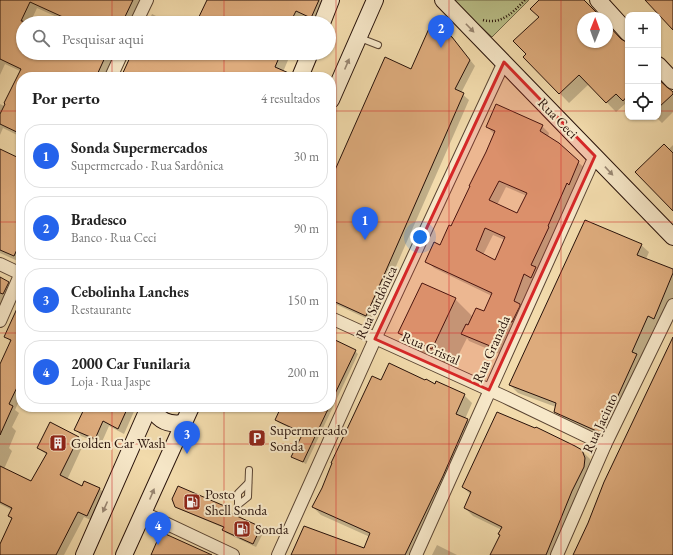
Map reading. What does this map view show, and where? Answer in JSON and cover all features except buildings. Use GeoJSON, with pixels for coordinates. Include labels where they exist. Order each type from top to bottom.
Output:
{"type":"FeatureCollection","features":[{"type":"Feature","properties":{"kind":"main road"},"geometry":{"type":"LineString","coordinates":[[325,16],[331,0]]}},
{"type":"Feature","properties":{"kind":"main road"},"geometry":{"type":"LineString","coordinates":[[336,88],[375,0]]}},
{"type":"Feature","properties":{"kind":"main road"},"geometry":{"type":"LineString","coordinates":[[368,14],[386,0]]}},
{"type":"Feature","properties":{"kind":"main road"},"geometry":{"type":"LineString","coordinates":[[598,0],[625,30]]}},
{"type":"Feature","properties":{"kind":"main road","name":"Rua Ceci"},"geometry":{"type":"LineString","coordinates":[[446,2],[673,237]]}},
{"type":"Feature","properties":{"kind":"main road"},"geometry":{"type":"LineString","coordinates":[[302,72],[307,60]]}},
{"type":"Feature","properties":{"kind":"main road"},"geometry":{"type":"LineString","coordinates":[[661,68],[673,81]]}},
{"type":"Feature","properties":{"kind":"main road"},"geometry":{"type":"LineString","coordinates":[[84,555],[147,412]]}},
{"type":"Feature","properties":{"kind":"main road"},"geometry":{"type":"LineString","coordinates":[[155,412],[162,420],[176,424],[183,423]]}},
{"type":"Feature","properties":{"kind":"main road"},"geometry":{"type":"LineString","coordinates":[[124,555],[188,412]]}},
{"type":"Feature","properties":{"kind":"street"},"geometry":{"type":"LineString","coordinates":[[139,16],[147,0]]}},
{"type":"Feature","properties":{"kind":"street"},"geometry":{"type":"LineString","coordinates":[[113,72],[119,60]]}},
{"type":"Feature","properties":{"kind":"street","name":"Rua Sardônica"},"geometry":{"type":"LineString","coordinates":[[278,555],[375,339],[504,62]]}},
{"type":"Feature","properties":{"kind":"street","name":"Rua Granada"},"geometry":{"type":"LineString","coordinates":[[416,555],[595,156]]}},
{"type":"Feature","properties":{"kind":"street"},"geometry":{"type":"LineString","coordinates":[[0,264],[16,271]]}},
{"type":"Feature","properties":{"kind":"street"},"geometry":{"type":"LineString","coordinates":[[0,321],[16,284]]}},
{"type":"Feature","properties":{"kind":"street","name":"Rua Jacinto"},"geometry":{"type":"LineString","coordinates":[[557,555],[605,445],[673,305]]}},
{"type":"Feature","properties":{"kind":"street","name":"Rua Cristal"},"geometry":{"type":"LineString","coordinates":[[336,320],[605,445]]}},
{"type":"Feature","properties":{"kind":"street"},"geometry":{"type":"LineString","coordinates":[[144,513],[233,555]]}},
{"type":"Feature","properties":{"kind":"lane"},"geometry":{"type":"LineString","coordinates":[[358,37],[378,45]]}},
{"type":"Feature","properties":{"kind":"lane"},"geometry":{"type":"LineString","coordinates":[[248,483],[249,470]]}},
{"type":"Feature","properties":{"kind":"path"},"geometry":{"type":"LineString","coordinates":[[492,22],[510,15],[525,0]]}},
{"type":"Feature","properties":{"kind":"highlighted area"},"geometry":{"type":"Polygon","coordinates":[[[504,62],[595,156],[489,390],[375,339],[504,62]]]}},
{"type":"Feature","properties":{"kind":"green space"},"geometry":{"type":"Polygon","coordinates":[[[452,0],[529,0],[492,37],[452,0]]]}},
{"type":"Feature","properties":{"kind":"place","name":"Bradesco"},"geometry":{"type":"Point","coordinates":[441,48]}},
{"type":"Feature","properties":{"kind":"place","name":"Sonda Supermercados"},"geometry":{"type":"Point","coordinates":[365,240]}},
{"type":"Feature","properties":{"kind":"place","name":"Supermercado Sonda"},"geometry":{"type":"Point","coordinates":[257,438]}},
{"type":"Feature","properties":{"kind":"place","name":"Golden Car Wash"},"geometry":{"type":"Point","coordinates":[58,443]}},
{"type":"Feature","properties":{"kind":"place","name":"Cebolinha Lanches"},"geometry":{"type":"Point","coordinates":[187,454]}},
{"type":"Feature","properties":{"kind":"place","name":"Posto Shell Sonda"},"geometry":{"type":"Point","coordinates":[192,502]}},
{"type":"Feature","properties":{"kind":"place","name":"Sonda"},"geometry":{"type":"Point","coordinates":[242,529]}},
{"type":"Feature","properties":{"kind":"place","name":"2000 Car Funilaria"},"geometry":{"type":"Point","coordinates":[158,545]}}]}
